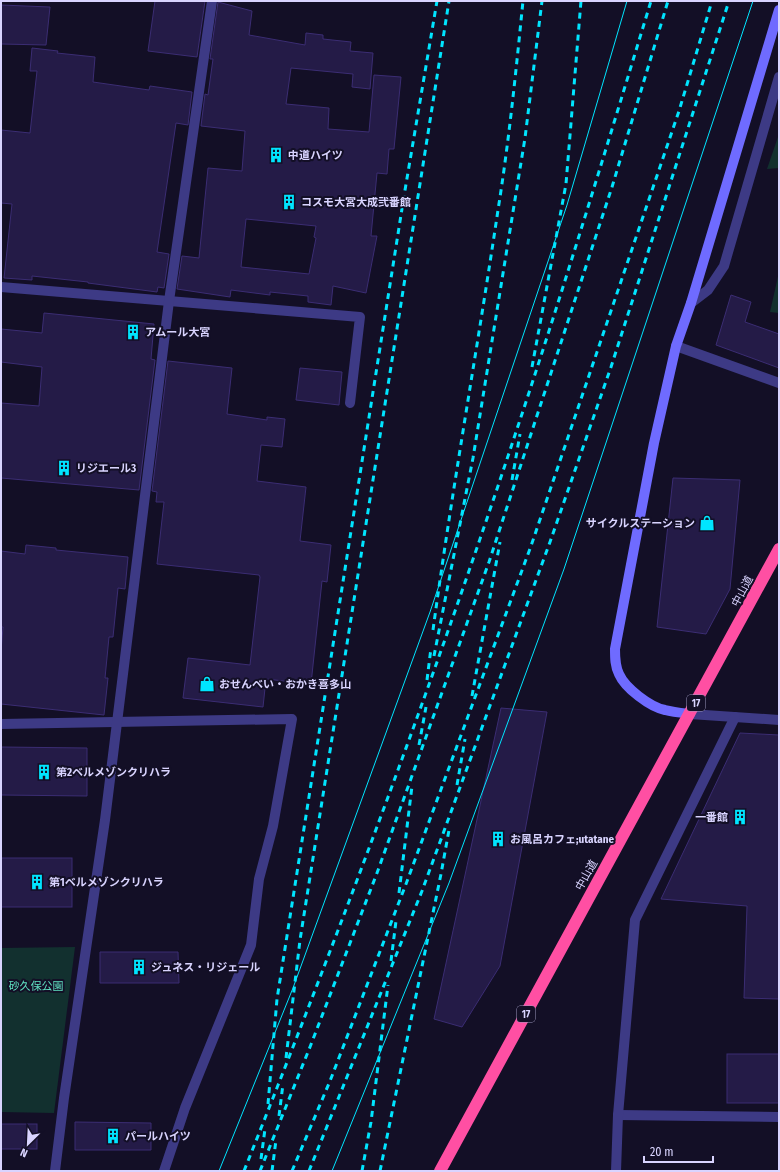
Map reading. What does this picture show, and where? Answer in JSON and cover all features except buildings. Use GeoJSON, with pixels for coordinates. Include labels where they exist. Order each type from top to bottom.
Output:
{"type":"FeatureCollection","features":[{"type":"Feature","properties":{"kind":"highway","name":"中山道"},"geometry":{"type":"LineString","coordinates":[[440,1171],[779,549]]}},
{"type":"Feature","properties":{"kind":"street"},"geometry":{"type":"LineString","coordinates":[[55,1171],[65,1090],[105,820],[169,301],[212,1]]}},
{"type":"Feature","properties":{"kind":"street"},"geometry":{"type":"LineString","coordinates":[[779,10],[691,303],[676,346],[654,443],[615,649],[615,662],[624,684],[645,700],[664,710],[690,714],[779,720]]}},
{"type":"Feature","properties":{"kind":"street"},"geometry":{"type":"LineString","coordinates":[[691,303],[708,290],[724,266],[779,77]]}},
{"type":"Feature","properties":{"kind":"street"},"geometry":{"type":"LineString","coordinates":[[1,287],[360,317],[350,402]]}},
{"type":"Feature","properties":{"kind":"street"},"geometry":{"type":"LineString","coordinates":[[676,346],[779,383]]}},
{"type":"Feature","properties":{"kind":"street"},"geometry":{"type":"LineString","coordinates":[[616,1171],[618,1115],[635,920],[734,717]]}},
{"type":"Feature","properties":{"kind":"street"},"geometry":{"type":"LineString","coordinates":[[1,724],[292,719],[273,826],[259,879],[251,945],[185,1108],[164,1171]]}},
{"type":"Feature","properties":{"kind":"street"},"geometry":{"type":"LineString","coordinates":[[618,1115],[779,1117]]}},
{"type":"Feature","properties":{"kind":"green space"},"geometry":{"type":"Polygon","coordinates":[[[779,134],[779,168],[767,169],[779,134]]]}},
{"type":"Feature","properties":{"kind":"green space"},"geometry":{"type":"Polygon","coordinates":[[[779,272],[779,313],[770,312],[779,272]]]}},
{"type":"Feature","properties":{"kind":"green space","name":"砂久保公園"},"geometry":{"type":"Polygon","coordinates":[[[75,947],[54,1113],[1,1112],[1,948],[75,947]]]}},
{"type":"Feature","properties":{"kind":"tram line"},"geometry":{"type":"LineString","coordinates":[[219,1171],[293,988],[430,612],[567,205],[627,1]]}},
{"type":"Feature","properties":{"kind":"tram line"},"geometry":{"type":"LineString","coordinates":[[332,1171],[449,883],[564,569],[753,1]]}},
{"type":"Feature","properties":{"kind":"railway"},"geometry":{"type":"LineString","coordinates":[[268,1104],[277,999],[404,196],[437,1]]}},
{"type":"Feature","properties":{"kind":"railway"},"geometry":{"type":"LineString","coordinates":[[286,1058],[300,940],[449,1]]}},
{"type":"Feature","properties":{"kind":"railway"},"geometry":{"type":"LineString","coordinates":[[433,630],[448,525],[502,184],[523,1]]}},
{"type":"Feature","properties":{"kind":"railway"},"geometry":{"type":"LineString","coordinates":[[434,656],[473,458],[525,138],[542,1]]}},
{"type":"Feature","properties":{"kind":"railway"},"geometry":{"type":"LineString","coordinates":[[532,367],[566,184],[581,1]]}},
{"type":"Feature","properties":{"kind":"railway"},"geometry":{"type":"LineString","coordinates":[[244,1171],[351,897],[452,620],[550,327],[651,1]]}},
{"type":"Feature","properties":{"kind":"railway"},"geometry":{"type":"LineString","coordinates":[[260,1171],[310,1047],[377,873],[489,562],[612,187],[668,1]]}},
{"type":"Feature","properties":{"kind":"railway"},"geometry":{"type":"LineString","coordinates":[[292,1171],[330,1081],[406,884],[531,546],[679,111],[712,1]]}},
{"type":"Feature","properties":{"kind":"railway"},"geometry":{"type":"LineString","coordinates":[[309,1171],[422,891],[550,542],[611,367],[729,1]]}},
{"type":"Feature","properties":{"kind":"railway"},"geometry":{"type":"LineString","coordinates":[[512,480],[520,434]]}},
{"type":"Feature","properties":{"kind":"railway"},"geometry":{"type":"LineString","coordinates":[[472,696],[500,542]]}},
{"type":"Feature","properties":{"kind":"railway"},"geometry":{"type":"LineString","coordinates":[[427,680],[431,648]]}},
{"type":"Feature","properties":{"kind":"railway"},"geometry":{"type":"LineString","coordinates":[[419,745],[426,707]]}},
{"type":"Feature","properties":{"kind":"railway"},"geometry":{"type":"LineString","coordinates":[[457,785],[465,739]]}},
{"type":"Feature","properties":{"kind":"railway"},"geometry":{"type":"LineString","coordinates":[[399,893],[412,786]]}},
{"type":"Feature","properties":{"kind":"railway"},"geometry":{"type":"LineString","coordinates":[[380,1171],[449,830]]}},
{"type":"Feature","properties":{"kind":"railway"},"geometry":{"type":"LineString","coordinates":[[391,961],[396,921]]}},
{"type":"Feature","properties":{"kind":"railway"},"geometry":{"type":"LineString","coordinates":[[362,1171],[371,1122],[388,985]]}},
{"type":"Feature","properties":{"kind":"railway"},"geometry":{"type":"LineString","coordinates":[[279,1116],[283,1084]]}},
{"type":"Feature","properties":{"kind":"railway"},"geometry":{"type":"LineString","coordinates":[[261,1159],[265,1129]]}},
{"type":"Feature","properties":{"kind":"railway"},"geometry":{"type":"LineString","coordinates":[[272,1171],[276,1140]]}},
{"type":"Feature","properties":{"kind":"place","name":"中道ハイツ"},"geometry":{"type":"Point","coordinates":[276,155]}},
{"type":"Feature","properties":{"kind":"place","name":"コスモ大宮大成弐番館"},"geometry":{"type":"Point","coordinates":[289,202]}},
{"type":"Feature","properties":{"kind":"place","name":"アムール大宮"},"geometry":{"type":"Point","coordinates":[133,332]}},
{"type":"Feature","properties":{"kind":"place","name":"リジエール3"},"geometry":{"type":"Point","coordinates":[64,468]}},
{"type":"Feature","properties":{"kind":"place","name":"サイクルステーション"},"geometry":{"type":"Point","coordinates":[707,523]}},
{"type":"Feature","properties":{"kind":"place","name":"おせんべい・おかき喜多山"},"geometry":{"type":"Point","coordinates":[207,684]}},
{"type":"Feature","properties":{"kind":"place","name":"第2ベルメゾンクリハラ"},"geometry":{"type":"Point","coordinates":[44,772]}},
{"type":"Feature","properties":{"kind":"place","name":"一番館"},"geometry":{"type":"Point","coordinates":[740,817]}},
{"type":"Feature","properties":{"kind":"place","name":"お風呂カフェ;utatane"},"geometry":{"type":"Point","coordinates":[498,839]}},
{"type":"Feature","properties":{"kind":"place","name":"第1ベルメゾンクリハラ"},"geometry":{"type":"Point","coordinates":[37,882]}},
{"type":"Feature","properties":{"kind":"place","name":"ジュネス・リジェール"},"geometry":{"type":"Point","coordinates":[139,967]}},
{"type":"Feature","properties":{"kind":"place","name":"パールハイツ"},"geometry":{"type":"Point","coordinates":[113,1136]}}]}
